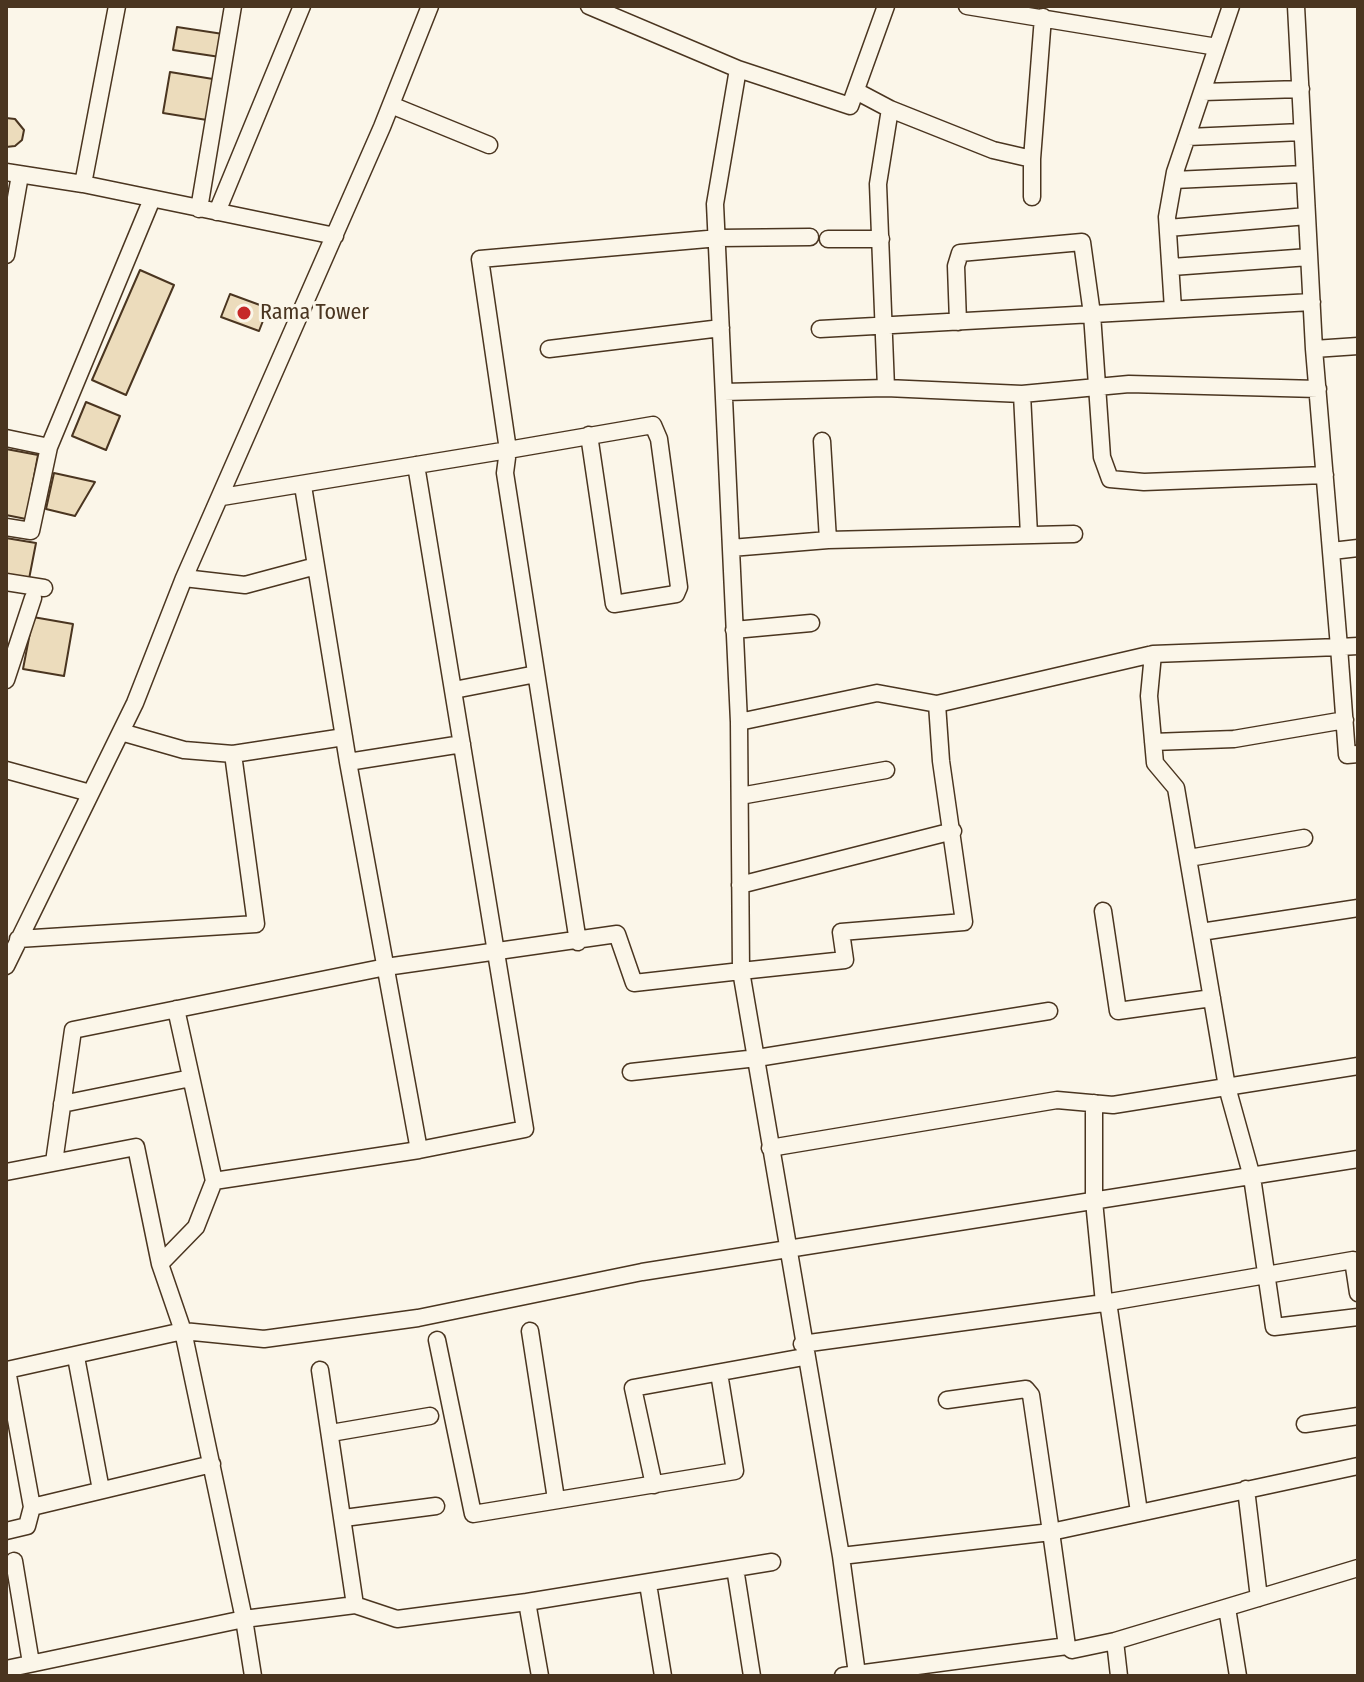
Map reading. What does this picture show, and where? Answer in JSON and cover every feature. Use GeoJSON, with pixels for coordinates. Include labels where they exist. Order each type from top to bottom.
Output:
{"type":"FeatureCollection","features":[{"type":"Feature","properties":{"kind":"street"},"geometry":{"type":"LineString","coordinates":[[83,184],[117,6]]}},
{"type":"Feature","properties":{"kind":"street"},"geometry":{"type":"LineString","coordinates":[[199,209],[233,6]]}},
{"type":"Feature","properties":{"kind":"street"},"geometry":{"type":"LineString","coordinates":[[217,212],[302,6]]}},
{"type":"Feature","properties":{"kind":"street"},"geometry":{"type":"LineString","coordinates":[[6,966],[121,732],[184,578],[391,105],[430,6]]}},
{"type":"Feature","properties":{"kind":"street"},"geometry":{"type":"LineString","coordinates":[[589,6],[738,69],[850,106],[886,6]]}},
{"type":"Feature","properties":{"kind":"street"},"geometry":{"type":"LineString","coordinates":[[967,6],[1217,47]]}},
{"type":"Feature","properties":{"kind":"street"},"geometry":{"type":"LineString","coordinates":[[1173,309],[1168,228],[1174,180],[1231,6]]}},
{"type":"Feature","properties":{"kind":"street"},"geometry":{"type":"LineString","coordinates":[[1296,6],[1314,349],[1347,755],[1358,754]]}},
{"type":"Feature","properties":{"kind":"street"},"geometry":{"type":"LineString","coordinates":[[1032,197],[1043,17]]}},
{"type":"Feature","properties":{"kind":"street"},"geometry":{"type":"LineString","coordinates":[[738,69],[715,204],[719,238],[739,722],[741,971],[803,1350],[841,1556],[850,1675],[1067,1646]]}},
{"type":"Feature","properties":{"kind":"street"},"geometry":{"type":"LineString","coordinates":[[1203,92],[1301,89]]}},
{"type":"Feature","properties":{"kind":"street"},"geometry":{"type":"LineString","coordinates":[[856,91],[890,109],[993,150],[1032,159]]}},
{"type":"Feature","properties":{"kind":"street"},"geometry":{"type":"LineString","coordinates":[[391,105],[489,145]]}},
{"type":"Feature","properties":{"kind":"street"},"geometry":{"type":"LineString","coordinates":[[886,388],[886,326],[878,184],[890,109]]}},
{"type":"Feature","properties":{"kind":"street"},"geometry":{"type":"LineString","coordinates":[[1188,137],[1302,132]]}},
{"type":"Feature","properties":{"kind":"street"},"geometry":{"type":"LineString","coordinates":[[6,255],[13,173],[83,184],[335,236]]}},
{"type":"Feature","properties":{"kind":"street"},"geometry":{"type":"LineString","coordinates":[[1174,180],[1304,174]]}},
{"type":"Feature","properties":{"kind":"street"},"geometry":{"type":"LineString","coordinates":[[6,527],[31,531],[49,447],[152,199]]}},
{"type":"Feature","properties":{"kind":"street"},"geometry":{"type":"LineString","coordinates":[[1168,228],[1307,216]]}},
{"type":"Feature","properties":{"kind":"street"},"geometry":{"type":"LineString","coordinates":[[578,942],[505,473],[508,450],[480,259],[719,238],[810,237]]}},
{"type":"Feature","properties":{"kind":"street"},"geometry":{"type":"LineString","coordinates":[[828,239],[881,239]]}},
{"type":"Feature","properties":{"kind":"street"},"geometry":{"type":"LineString","coordinates":[[958,322],[956,266],[960,253],[1082,242],[1092,314],[1102,457],[1110,479],[1144,482],[1325,475]]}},
{"type":"Feature","properties":{"kind":"street"},"geometry":{"type":"LineString","coordinates":[[1172,267],[1309,257]]}},
{"type":"Feature","properties":{"kind":"street"},"geometry":{"type":"LineString","coordinates":[[820,329],[1312,302]]}},
{"type":"Feature","properties":{"kind":"street"},"geometry":{"type":"LineString","coordinates":[[549,349],[721,328]]}},
{"type":"Feature","properties":{"kind":"street"},"geometry":{"type":"LineString","coordinates":[[1314,349],[1358,346]]}},
{"type":"Feature","properties":{"kind":"street"},"geometry":{"type":"LineString","coordinates":[[724,392],[886,388],[1022,394],[1129,384],[1318,389]]}},
{"type":"Feature","properties":{"kind":"street"},"geometry":{"type":"LineString","coordinates":[[1022,394],[1029,535]]}},
{"type":"Feature","properties":{"kind":"street"},"geometry":{"type":"LineString","coordinates":[[222,497],[303,486],[416,465],[589,435],[653,425],[659,439],[679,587],[676,594],[614,604],[589,435]]}},
{"type":"Feature","properties":{"kind":"street"},"geometry":{"type":"LineString","coordinates":[[6,438],[49,447]]}},
{"type":"Feature","properties":{"kind":"street"},"geometry":{"type":"LineString","coordinates":[[822,441],[828,540]]}},
{"type":"Feature","properties":{"kind":"street"},"geometry":{"type":"LineString","coordinates":[[214,1181],[419,1150],[525,1129],[416,465]]}},
{"type":"Feature","properties":{"kind":"street"},"geometry":{"type":"LineString","coordinates":[[303,486],[348,762],[419,1150]]}},
{"type":"Feature","properties":{"kind":"street"},"geometry":{"type":"LineString","coordinates":[[731,548],[828,540],[1074,534]]}},
{"type":"Feature","properties":{"kind":"street"},"geometry":{"type":"LineString","coordinates":[[1332,551],[1358,548]]}},
{"type":"Feature","properties":{"kind":"street"},"geometry":{"type":"LineString","coordinates":[[184,578],[245,585],[316,566]]}},
{"type":"Feature","properties":{"kind":"street"},"geometry":{"type":"LineString","coordinates":[[6,582],[38,593],[6,680]]}},
{"type":"Feature","properties":{"kind":"street"},"geometry":{"type":"LineString","coordinates":[[734,630],[811,623]]}},
{"type":"Feature","properties":{"kind":"street"},"geometry":{"type":"LineString","coordinates":[[739,722],[877,693],[937,704],[1153,654],[1358,646]]}},
{"type":"Feature","properties":{"kind":"street"},"geometry":{"type":"LineString","coordinates":[[1153,654],[1149,696],[1155,763],[1176,788],[1227,1087],[1252,1177],[1274,1327],[1358,1317]]}},
{"type":"Feature","properties":{"kind":"street"},"geometry":{"type":"LineString","coordinates":[[454,690],[536,674]]}},
{"type":"Feature","properties":{"kind":"street"},"geometry":{"type":"LineString","coordinates":[[54,1162],[73,1030],[386,967],[578,942],[617,934],[634,983],[845,960],[841,932],[964,922],[941,761],[937,704]]}},
{"type":"Feature","properties":{"kind":"street"},"geometry":{"type":"LineString","coordinates":[[1153,742],[1234,739],[1345,720]]}},
{"type":"Feature","properties":{"kind":"street"},"geometry":{"type":"LineString","coordinates":[[121,732],[184,750],[233,754],[344,737]]}},
{"type":"Feature","properties":{"kind":"street"},"geometry":{"type":"LineString","coordinates":[[348,762],[462,744]]}},
{"type":"Feature","properties":{"kind":"street"},"geometry":{"type":"LineString","coordinates":[[18,939],[256,924],[233,754]]}},
{"type":"Feature","properties":{"kind":"street"},"geometry":{"type":"LineString","coordinates":[[6,770],[90,793]]}},
{"type":"Feature","properties":{"kind":"street"},"geometry":{"type":"LineString","coordinates":[[740,796],[886,770]]}},
{"type":"Feature","properties":{"kind":"street"},"geometry":{"type":"LineString","coordinates":[[740,885],[953,831]]}},
{"type":"Feature","properties":{"kind":"street"},"geometry":{"type":"LineString","coordinates":[[1189,858],[1304,838]]}},
{"type":"Feature","properties":{"kind":"street"},"geometry":{"type":"LineString","coordinates":[[1201,932],[1358,908]]}},
{"type":"Feature","properties":{"kind":"street"},"geometry":{"type":"LineString","coordinates":[[1103,911],[1118,1011],[1212,998]]}},
{"type":"Feature","properties":{"kind":"street"},"geometry":{"type":"LineString","coordinates":[[160,1264],[196,1227],[214,1181],[176,1009]]}},
{"type":"Feature","properties":{"kind":"street"},"geometry":{"type":"LineString","coordinates":[[631,1072],[756,1058],[1049,1011]]}},
{"type":"Feature","properties":{"kind":"street"},"geometry":{"type":"LineString","coordinates":[[770,1148],[1057,1100],[1113,1105],[1358,1066]]}},
{"type":"Feature","properties":{"kind":"street"},"geometry":{"type":"LineString","coordinates":[[62,1104],[191,1078]]}},
{"type":"Feature","properties":{"kind":"street"},"geometry":{"type":"LineString","coordinates":[[1094,1103],[1094,1201],[1106,1302],[1139,1512]]}},
{"type":"Feature","properties":{"kind":"street"},"geometry":{"type":"LineString","coordinates":[[6,1172],[136,1147],[160,1264],[183,1331],[244,1619],[253,1676]]}},
{"type":"Feature","properties":{"kind":"street"},"geometry":{"type":"LineString","coordinates":[[6,1531],[27,1526],[32,1507],[7,1370],[183,1331],[264,1339],[404,1320],[642,1272],[1358,1159]]}},
{"type":"Feature","properties":{"kind":"street"},"geometry":{"type":"LineString","coordinates":[[654,1485],[633,1388],[719,1373],[803,1350],[1213,1286],[1266,1272],[1353,1260],[1358,1293]]}},
{"type":"Feature","properties":{"kind":"street"},"geometry":{"type":"LineString","coordinates":[[530,1331],[556,1499]]}},
{"type":"Feature","properties":{"kind":"street"},"geometry":{"type":"LineString","coordinates":[[437,1340],[473,1514],[735,1471],[719,1373]]}},
{"type":"Feature","properties":{"kind":"street"},"geometry":{"type":"LineString","coordinates":[[76,1357],[101,1490]]}},
{"type":"Feature","properties":{"kind":"street"},"geometry":{"type":"LineString","coordinates":[[320,1370],[355,1605]]}},
{"type":"Feature","properties":{"kind":"street"},"geometry":{"type":"LineString","coordinates":[[947,1400],[1026,1389],[1031,1395],[1067,1646],[1072,1650],[1115,1641],[1358,1568]]}},
{"type":"Feature","properties":{"kind":"street"},"geometry":{"type":"LineString","coordinates":[[331,1433],[430,1416]]}},
{"type":"Feature","properties":{"kind":"street"},"geometry":{"type":"LineString","coordinates":[[1305,1424],[1358,1416]]}},
{"type":"Feature","properties":{"kind":"street"},"geometry":{"type":"LineString","coordinates":[[32,1507],[212,1464]]}},
{"type":"Feature","properties":{"kind":"street"},"geometry":{"type":"LineString","coordinates":[[841,1556],[1051,1532],[1358,1466]]}},
{"type":"Feature","properties":{"kind":"street"},"geometry":{"type":"LineString","coordinates":[[1246,1489],[1259,1598]]}},
{"type":"Feature","properties":{"kind":"street"},"geometry":{"type":"LineString","coordinates":[[344,1518],[436,1506]]}},
{"type":"Feature","properties":{"kind":"street"},"geometry":{"type":"LineString","coordinates":[[14,1561],[14,1604],[31,1663]]}},
{"type":"Feature","properties":{"kind":"street"},"geometry":{"type":"LineString","coordinates":[[6,1669],[244,1619],[355,1605],[397,1619],[648,1584],[772,1562]]}},
{"type":"Feature","properties":{"kind":"street"},"geometry":{"type":"LineString","coordinates":[[735,1568],[752,1676]]}},
{"type":"Feature","properties":{"kind":"street"},"geometry":{"type":"LineString","coordinates":[[648,1584],[663,1676]]}},
{"type":"Feature","properties":{"kind":"street"},"geometry":{"type":"LineString","coordinates":[[527,1602],[540,1676]]}},
{"type":"Feature","properties":{"kind":"street"},"geometry":{"type":"LineString","coordinates":[[1227,1608],[1238,1676]]}},
{"type":"Feature","properties":{"kind":"street"},"geometry":{"type":"LineString","coordinates":[[1115,1641],[1119,1676]]}},
{"type":"Feature","properties":{"kind":"building"},"geometry":{"type":"Polygon","coordinates":[[[177,27],[223,34],[220,57],[173,50],[177,27]]]}},
{"type":"Feature","properties":{"kind":"building"},"geometry":{"type":"Polygon","coordinates":[[[170,72],[213,79],[207,120],[163,113],[170,72]]]}},
{"type":"Feature","properties":{"kind":"building"},"geometry":{"type":"Polygon","coordinates":[[[6,118],[15,119],[24,130],[22,140],[15,146],[6,147],[6,118]]]}},
{"type":"Feature","properties":{"kind":"building"},"geometry":{"type":"Polygon","coordinates":[[[140,270],[174,285],[126,395],[92,380],[140,270]]]}},
{"type":"Feature","properties":{"kind":"building","name":"Rama Tower"},"geometry":{"type":"Polygon","coordinates":[[[230,294],[268,308],[259,331],[221,317],[230,294]]]}},
{"type":"Feature","properties":{"kind":"building"},"geometry":{"type":"Polygon","coordinates":[[[86,402],[120,416],[106,450],[72,436],[86,402]]]}},
{"type":"Feature","properties":{"kind":"building"},"geometry":{"type":"Polygon","coordinates":[[[6,449],[38,455],[26,519],[6,515],[6,449]]]}},
{"type":"Feature","properties":{"kind":"building"},"geometry":{"type":"Polygon","coordinates":[[[54,473],[95,482],[75,516],[46,509],[54,473]]]}},
{"type":"Feature","properties":{"kind":"building"},"geometry":{"type":"Polygon","coordinates":[[[6,538],[36,543],[29,579],[6,575],[6,538]]]}},
{"type":"Feature","properties":{"kind":"building"},"geometry":{"type":"Polygon","coordinates":[[[33,617],[73,624],[64,676],[23,669],[33,617]]]}},
{"type":"Feature","properties":{"kind":"place","name":"Rama Tower"},"geometry":{"type":"Point","coordinates":[244,313]}}]}
